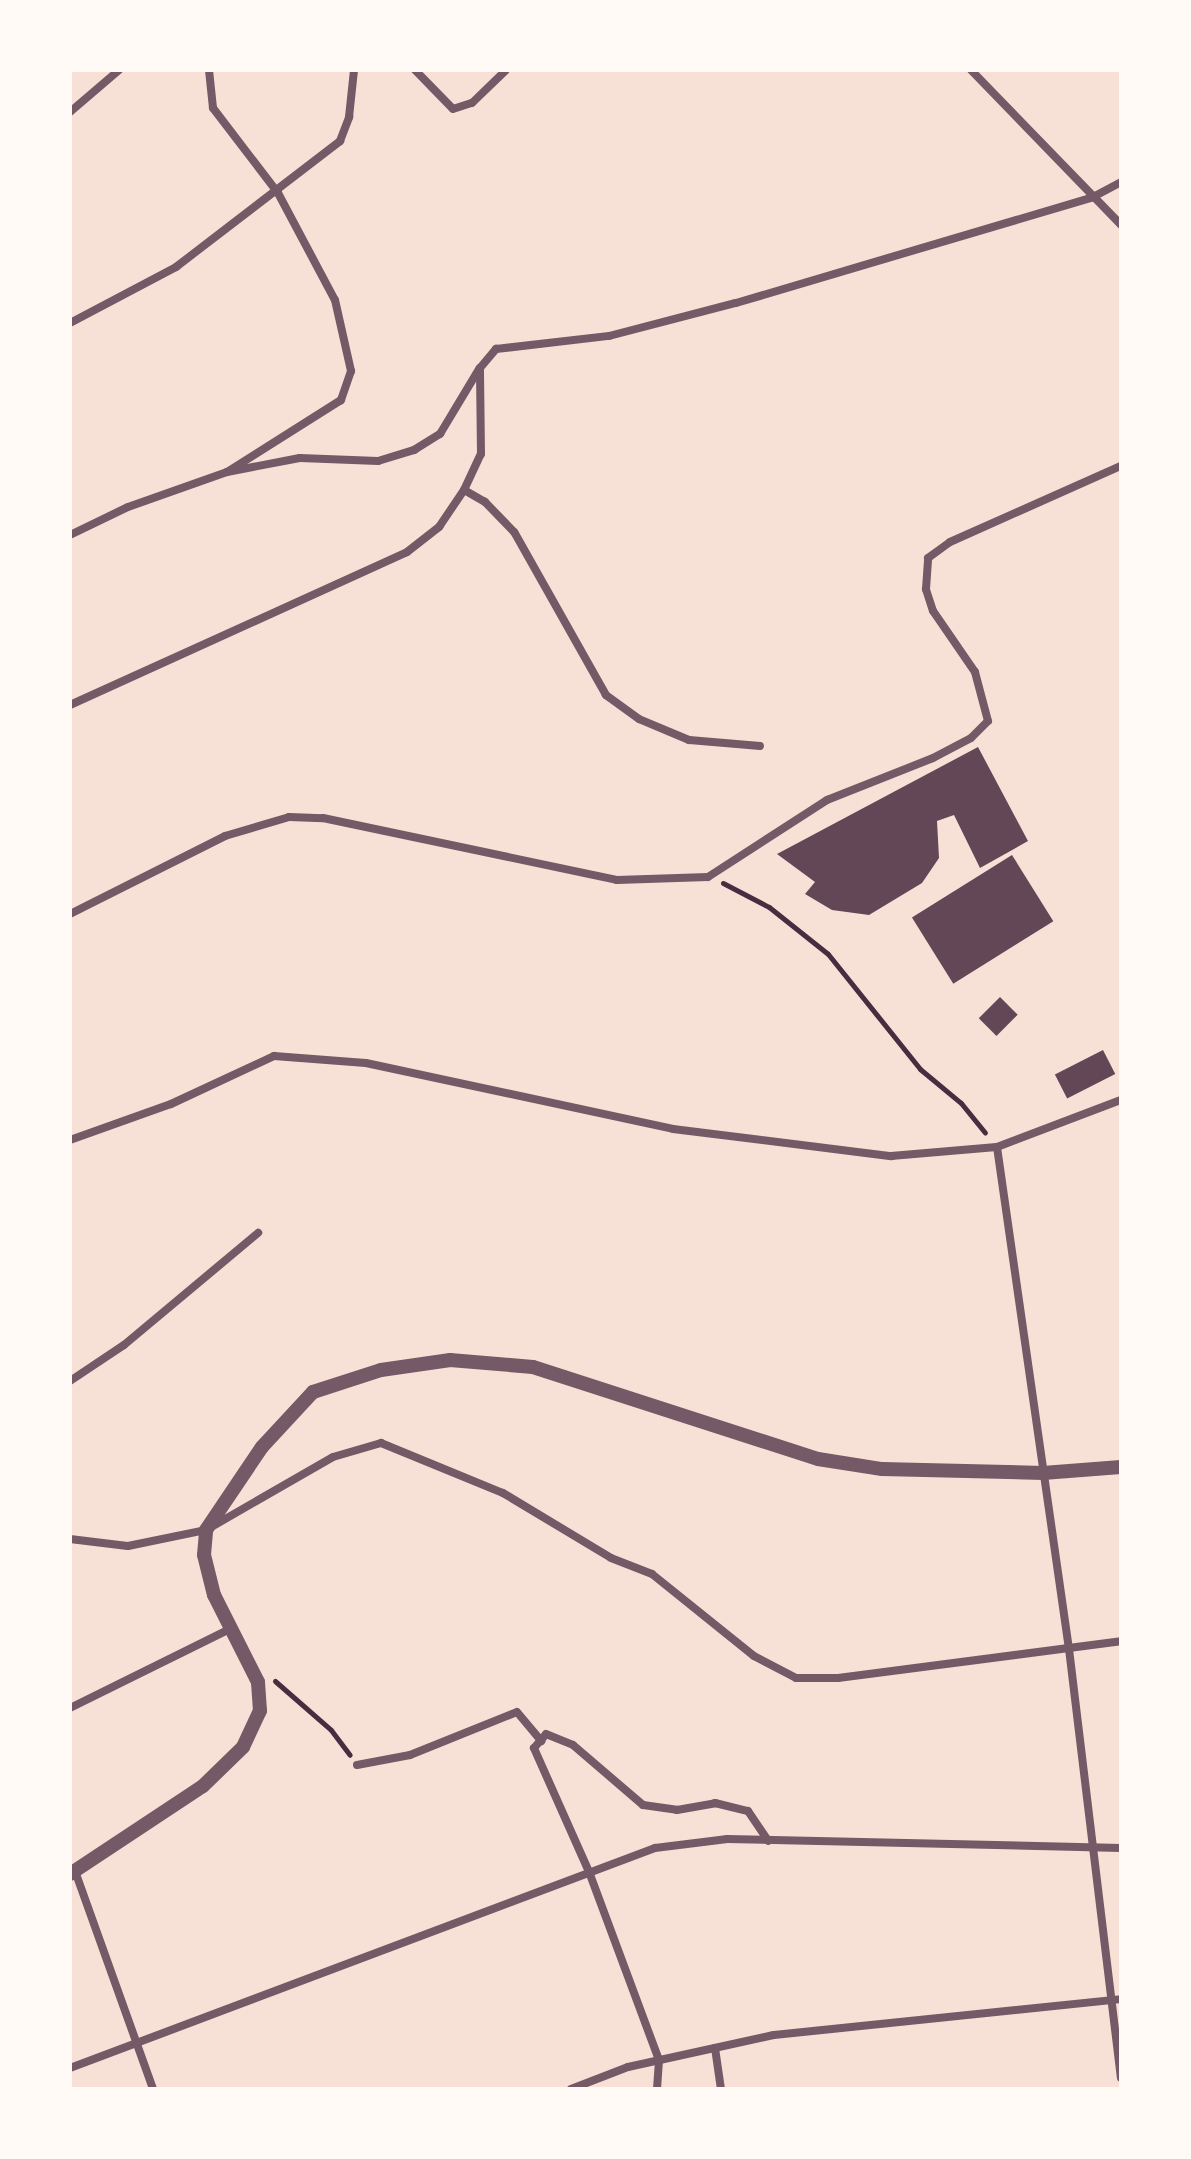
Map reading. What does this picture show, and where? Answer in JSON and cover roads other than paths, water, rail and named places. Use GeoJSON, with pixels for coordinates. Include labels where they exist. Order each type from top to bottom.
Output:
{"type":"FeatureCollection","features":[{"type":"Feature","properties":{"kind":"street"},"geometry":{"type":"LineString","coordinates":[[70,112],[119,70]]}},
{"type":"Feature","properties":{"kind":"street"},"geometry":{"type":"LineString","coordinates":[[209,70],[213,108],[278,193],[335,300],[351,371],[341,400],[227,472]]}},
{"type":"Feature","properties":{"kind":"street"},"geometry":{"type":"LineString","coordinates":[[70,323],[176,267],[278,193],[340,141],[349,117],[354,70]]}},
{"type":"Feature","properties":{"kind":"street"},"geometry":{"type":"LineString","coordinates":[[415,70],[429,91],[453,109],[472,103],[506,70]]}},
{"type":"Feature","properties":{"kind":"street"},"geometry":{"type":"LineString","coordinates":[[971,70],[1121,225]]}},
{"type":"Feature","properties":{"kind":"street"},"geometry":{"type":"LineString","coordinates":[[70,535],[128,507],[227,472],[300,458],[378,461],[414,450],[440,434],[480,368],[496,349],[609,336],[1093,197],[1121,182]]}},
{"type":"Feature","properties":{"kind":"street"},"geometry":{"type":"LineString","coordinates":[[70,705],[407,552],[439,527],[464,490],[481,454],[480,368]]}},
{"type":"Feature","properties":{"kind":"street"},"geometry":{"type":"LineString","coordinates":[[70,914],[225,836],[289,817],[323,818],[617,880],[708,877],[827,800],[933,758],[971,738],[988,721],[975,672],[933,611],[926,589],[928,558],[950,542],[1121,466]]}},
{"type":"Feature","properties":{"kind":"street"},"geometry":{"type":"LineString","coordinates":[[464,490],[485,502],[514,532],[606,695],[639,719],[689,740],[760,746]]}},
{"type":"Feature","properties":{"kind":"street"},"geometry":{"type":"LineString","coordinates":[[70,1140],[171,1104],[274,1056],[314,1056],[673,1129],[891,1156],[997,1147],[1121,1100]]}},
{"type":"Feature","properties":{"kind":"street"},"geometry":{"type":"LineString","coordinates":[[997,1147],[1116,1998],[1121,2078]]}},
{"type":"Feature","properties":{"kind":"street"},"geometry":{"type":"LineString","coordinates":[[70,1381],[124,1345],[258,1233]]}},
{"type":"Feature","properties":{"kind":"street"},"geometry":{"type":"LineString","coordinates":[[153,2089],[72,1873],[203,1786],[243,1747],[260,1711],[258,1682],[230,1629],[204,1555],[206,1530],[262,1447],[313,1392],[381,1370],[450,1360],[533,1367],[818,1459],[882,1469],[1043,1473],[1121,1467]]}},
{"type":"Feature","properties":{"kind":"street"},"geometry":{"type":"LineString","coordinates":[[70,1539],[128,1546],[206,1530],[333,1457],[381,1443],[503,1493],[611,1558],[652,1574],[754,1656],[796,1678],[838,1678],[1121,1641]]}},
{"type":"Feature","properties":{"kind":"street"},"geometry":{"type":"LineString","coordinates":[[70,1708],[230,1629]]}},
{"type":"Feature","properties":{"kind":"street"},"geometry":{"type":"LineString","coordinates":[[357,1765],[410,1755],[517,1712],[541,1741]]}},
{"type":"Feature","properties":{"kind":"street"},"geometry":{"type":"LineString","coordinates":[[657,2089],[659,2060],[590,1874],[538,1768],[534,1748],[546,1734],[573,1745],[643,1805],[677,1810],[715,1803],[748,1811],[768,1841]]}},
{"type":"Feature","properties":{"kind":"street"},"geometry":{"type":"LineString","coordinates":[[70,2068],[655,1848],[727,1839],[1121,1848]]}},
{"type":"Feature","properties":{"kind":"street"},"geometry":{"type":"LineString","coordinates":[[571,2089],[659,2060],[774,2035],[1116,1998]]}},
{"type":"Feature","properties":{"kind":"street"},"geometry":{"type":"LineString","coordinates":[[715,2048],[721,2089]]}}]}
